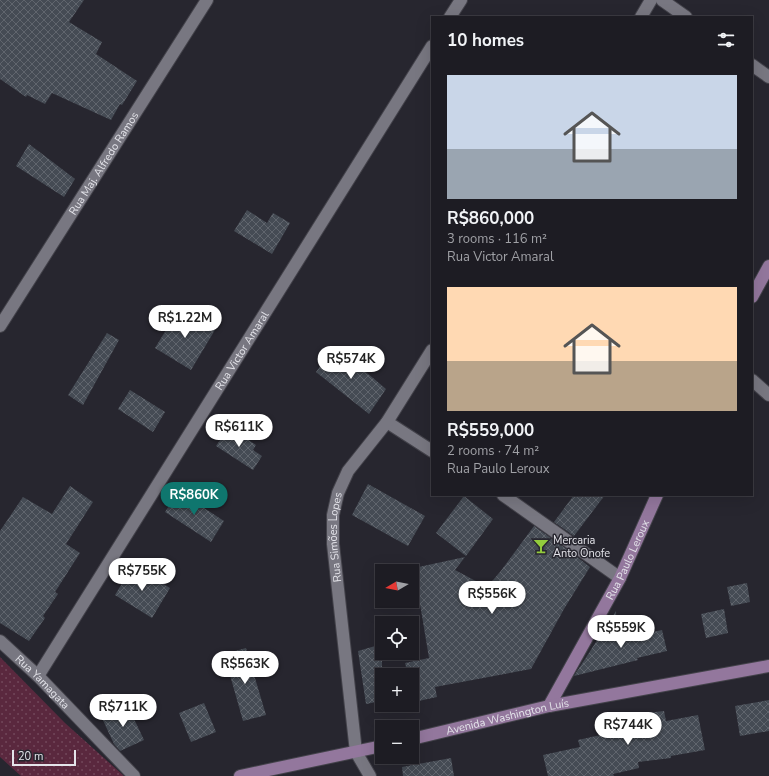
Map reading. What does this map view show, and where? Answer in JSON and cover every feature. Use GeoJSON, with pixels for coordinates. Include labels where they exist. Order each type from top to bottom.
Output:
{"type":"FeatureCollection","features":[{"type":"Feature","properties":{"kind":"street","name":"Rua Maj. Alfredo Ramos"},"geometry":{"type":"LineString","coordinates":[[0,326],[207,0]]}},
{"type":"Feature","properties":{"kind":"street"},"geometry":{"type":"LineString","coordinates":[[451,16],[461,0]]}},
{"type":"Feature","properties":{"kind":"street"},"geometry":{"type":"LineString","coordinates":[[642,16],[652,0]]}},
{"type":"Feature","properties":{"kind":"street"},"geometry":{"type":"LineString","coordinates":[[662,0],[685,16]]}},
{"type":"Feature","properties":{"kind":"street","name":"Rua Victor Amaral"},"geometry":{"type":"LineString","coordinates":[[38,676],[431,48]]}},
{"type":"Feature","properties":{"kind":"street"},"geometry":{"type":"LineString","coordinates":[[753,66],[769,77]]}},
{"type":"Feature","properties":{"kind":"street"},"geometry":{"type":"LineString","coordinates":[[753,295],[769,266]]}},
{"type":"Feature","properties":{"kind":"street","name":"Rua Simões Lopes"},"geometry":{"type":"LineString","coordinates":[[356,752],[333,544],[333,515],[338,493],[348,471],[386,422],[431,352]]}},
{"type":"Feature","properties":{"kind":"street"},"geometry":{"type":"LineString","coordinates":[[753,381],[769,395]]}},
{"type":"Feature","properties":{"kind":"street"},"geometry":{"type":"LineString","coordinates":[[386,422],[431,450]]}},
{"type":"Feature","properties":{"kind":"street"},"geometry":{"type":"LineString","coordinates":[[504,496],[620,578]]}},
{"type":"Feature","properties":{"kind":"street","name":"Rua Paulo Leroux"},"geometry":{"type":"LineString","coordinates":[[549,706],[620,578],[657,496]]}},
{"type":"Feature","properties":{"kind":"street","name":"Rua Yamagata"},"geometry":{"type":"LineString","coordinates":[[0,641],[38,676],[134,776]]}},
{"type":"Feature","properties":{"kind":"street","name":"Avenida Washington Luís"},"geometry":{"type":"LineString","coordinates":[[419,737],[549,706],[769,666]]}},
{"type":"Feature","properties":{"kind":"street"},"geometry":{"type":"LineString","coordinates":[[240,776],[375,748]]}},
{"type":"Feature","properties":{"kind":"street"},"geometry":{"type":"LineString","coordinates":[[356,752],[370,776]]}},
{"type":"Feature","properties":{"kind":"shaded area"},"geometry":{"type":"Polygon","coordinates":[[[0,657],[65,723],[124,776],[21,776],[0,757],[0,657]]]}},
{"type":"Feature","properties":{"kind":"building"},"geometry":{"type":"Polygon","coordinates":[[[0,0],[84,0],[69,22],[102,42],[96,54],[137,81],[122,105],[120,104],[111,120],[52,93],[45,104],[27,95],[26,97],[0,79],[0,0]]]}},
{"type":"Feature","properties":{"kind":"building"},"geometry":{"type":"Polygon","coordinates":[[[29,144],[75,179],[64,197],[16,166],[29,144]]]}},
{"type":"Feature","properties":{"kind":"building"},"geometry":{"type":"Polygon","coordinates":[[[247,210],[267,223],[273,213],[290,223],[272,254],[234,231],[247,210]]]}},
{"type":"Feature","properties":{"kind":"building"},"geometry":{"type":"Polygon","coordinates":[[[179,309],[215,330],[191,370],[155,348],[179,309]]]}},
{"type":"Feature","properties":{"kind":"building"},"geometry":{"type":"Polygon","coordinates":[[[107,333],[119,340],[83,405],[68,395],[107,333]]]}},
{"type":"Feature","properties":{"kind":"building"},"geometry":{"type":"Polygon","coordinates":[[[335,346],[386,389],[369,414],[316,372],[335,346]]]}},
{"type":"Feature","properties":{"kind":"building"},"geometry":{"type":"Polygon","coordinates":[[[130,390],[165,412],[153,432],[118,409],[130,390]]]}},
{"type":"Feature","properties":{"kind":"building"},"geometry":{"type":"Polygon","coordinates":[[[229,427],[256,445],[253,450],[262,456],[253,470],[216,446],[229,427]]]}},
{"type":"Feature","properties":{"kind":"building"},"geometry":{"type":"Polygon","coordinates":[[[368,484],[425,516],[408,546],[352,515],[368,484]]]}},
{"type":"Feature","properties":{"kind":"building"},"geometry":{"type":"Polygon","coordinates":[[[70,486],[93,502],[66,544],[80,553],[55,592],[58,594],[43,616],[45,618],[29,641],[0,623],[0,531],[23,497],[52,514],[70,486]]]}},
{"type":"Feature","properties":{"kind":"building"},"geometry":{"type":"Polygon","coordinates":[[[178,491],[224,521],[211,542],[165,512],[178,491]]]}},
{"type":"Feature","properties":{"kind":"building"},"geometry":{"type":"Polygon","coordinates":[[[464,496],[493,519],[466,556],[436,533],[464,496]]]}},
{"type":"Feature","properties":{"kind":"building"},"geometry":{"type":"Polygon","coordinates":[[[573,496],[604,496],[574,536],[554,522],[573,496]]]}},
{"type":"Feature","properties":{"kind":"building"},"geometry":{"type":"Polygon","coordinates":[[[534,526],[590,567],[564,609],[531,669],[435,687],[437,697],[419,701],[419,668],[406,668],[405,663],[429,658],[419,598],[419,567],[465,557],[455,570],[487,587],[534,526]]]}},
{"type":"Feature","properties":{"kind":"building"},"geometry":{"type":"Polygon","coordinates":[[[133,565],[170,588],[152,618],[115,595],[133,565]]]}},
{"type":"Feature","properties":{"kind":"building"},"geometry":{"type":"Polygon","coordinates":[[[747,583],[750,602],[731,606],[727,587],[747,583]]]}},
{"type":"Feature","properties":{"kind":"building"},"geometry":{"type":"Polygon","coordinates":[[[724,609],[728,633],[706,638],[701,614],[724,609]]]}},
{"type":"Feature","properties":{"kind":"building"},"geometry":{"type":"Polygon","coordinates":[[[616,611],[617,640],[662,630],[667,651],[574,676],[616,611]]]}},
{"type":"Feature","properties":{"kind":"building"},"geometry":{"type":"Polygon","coordinates":[[[375,646],[375,660],[382,660],[382,668],[375,668],[375,702],[366,704],[358,651],[375,646]]]}},
{"type":"Feature","properties":{"kind":"building"},"geometry":{"type":"Polygon","coordinates":[[[246,648],[266,715],[243,721],[224,654],[246,648]]]}},
{"type":"Feature","properties":{"kind":"building"},"geometry":{"type":"Polygon","coordinates":[[[769,700],[769,731],[740,736],[735,706],[769,700]]]}},
{"type":"Feature","properties":{"kind":"building"},"geometry":{"type":"Polygon","coordinates":[[[204,703],[216,732],[191,742],[179,713],[204,703]]]}},
{"type":"Feature","properties":{"kind":"building"},"geometry":{"type":"Polygon","coordinates":[[[127,704],[144,740],[120,751],[114,744],[101,716],[127,704]]]}},
{"type":"Feature","properties":{"kind":"building"},"geometry":{"type":"Polygon","coordinates":[[[664,711],[666,721],[698,715],[705,750],[671,756],[671,758],[638,762],[639,768],[613,774],[614,776],[548,776],[543,755],[580,747],[578,740],[614,732],[611,721],[640,716],[639,714],[664,711]]]}},
{"type":"Feature","properties":{"kind":"building"},"geometry":{"type":"Polygon","coordinates":[[[451,758],[454,776],[403,776],[402,767],[451,758]]]}},
{"type":"Feature","properties":{"kind":"place","name":"Mercaria Anto Onofe"},"geometry":{"type":"Point","coordinates":[541,546]}}]}
